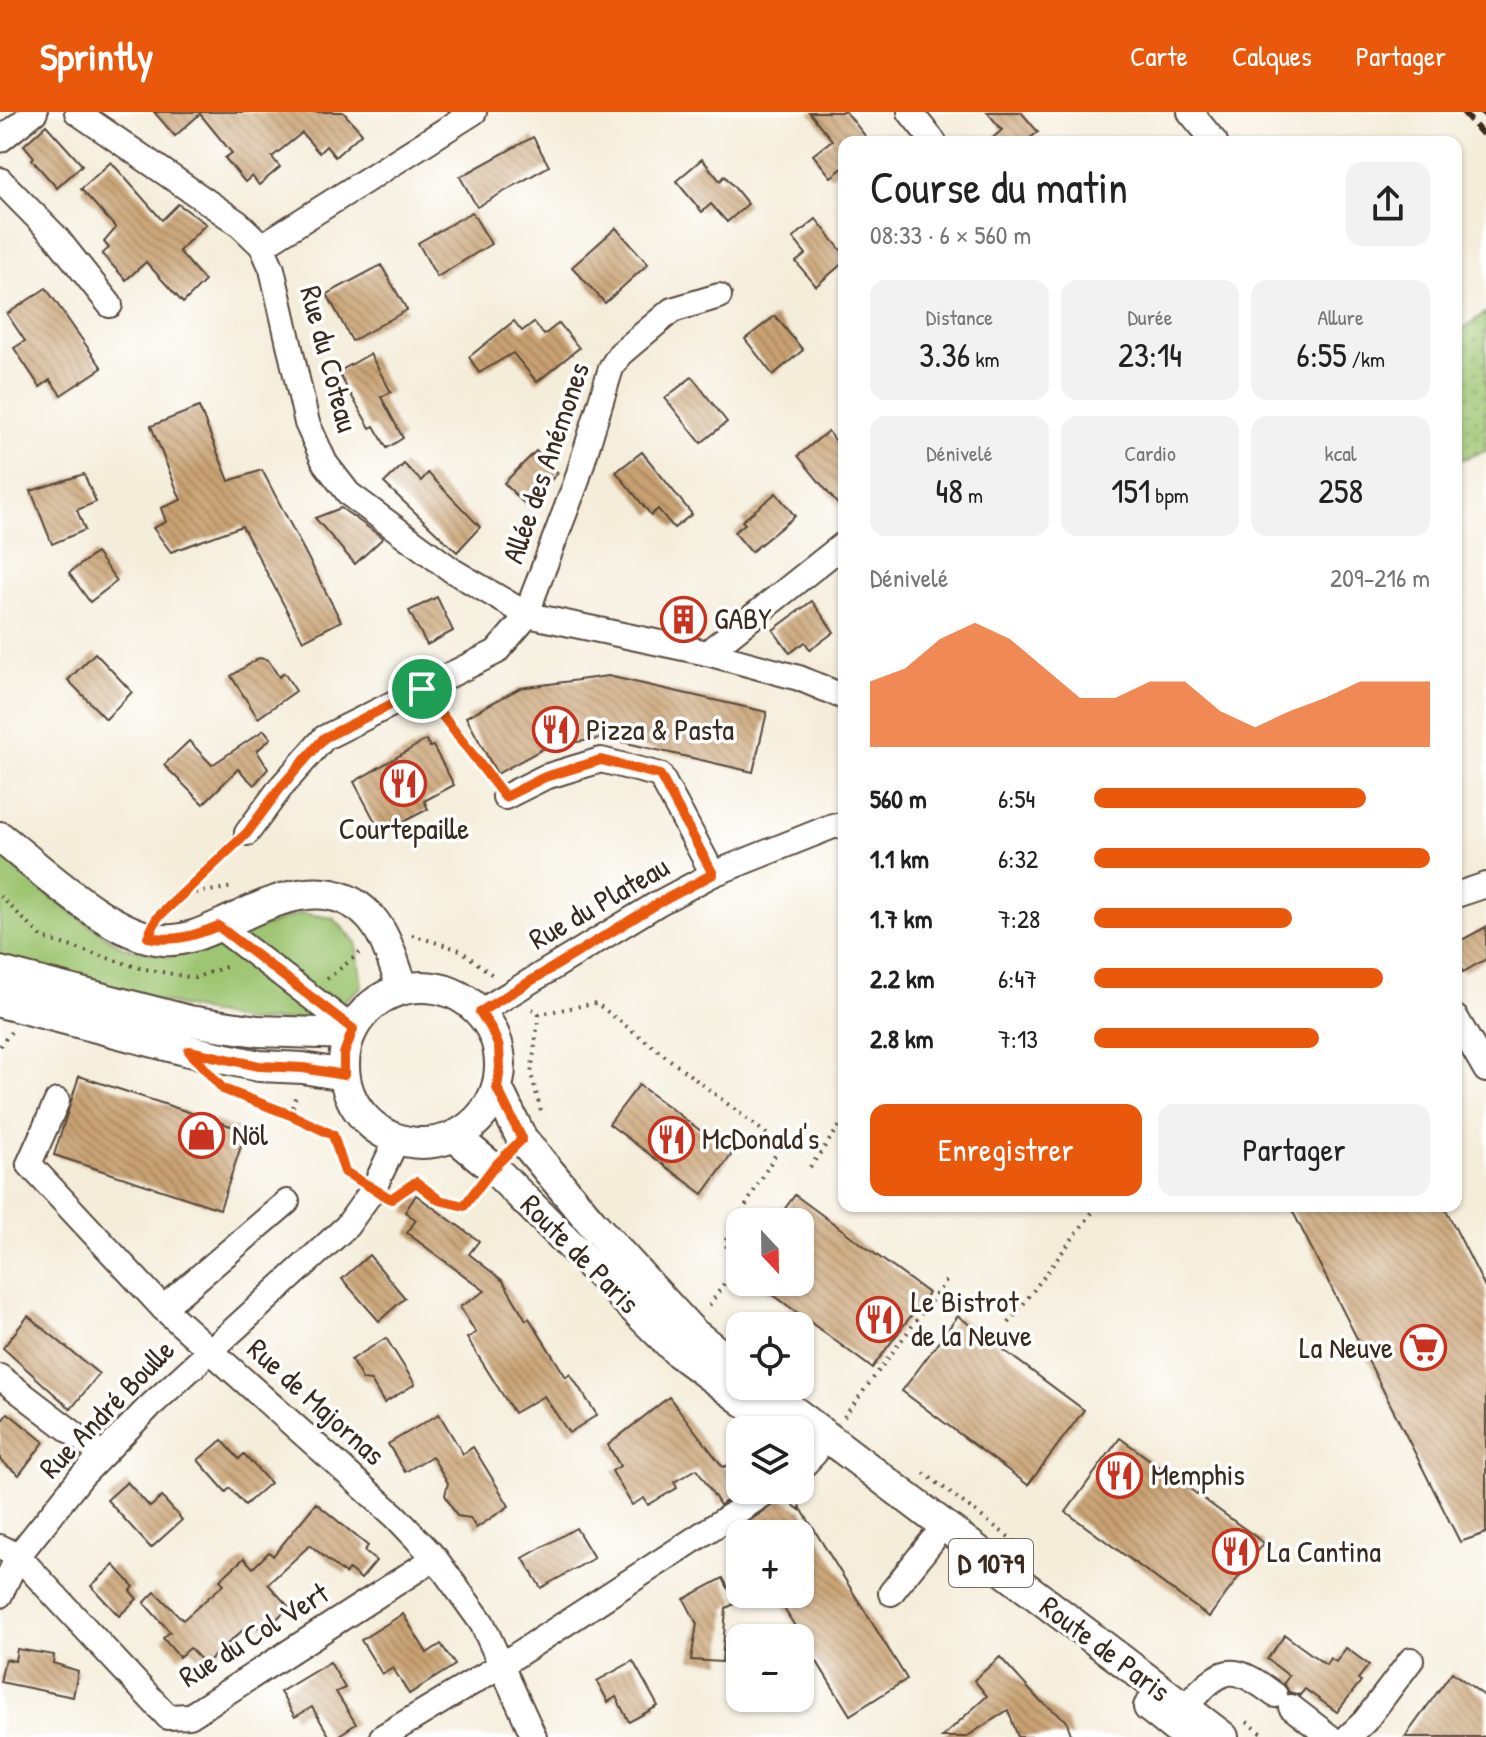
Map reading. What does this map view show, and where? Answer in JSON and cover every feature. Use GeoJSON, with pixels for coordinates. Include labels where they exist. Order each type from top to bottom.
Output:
{"type":"FeatureCollection","features":[{"type":"Feature","properties":{"kind":"main road"},"geometry":{"type":"LineString","coordinates":[[0,837],[100,915],[129,932],[166,941],[192,937],[284,897],[321,892],[348,900],[370,917],[385,943],[403,989]]}},
{"type":"Feature","properties":{"kind":"main road"},"geometry":{"type":"LineString","coordinates":[[0,972],[189,1021],[258,1031],[351,1031]]}},
{"type":"Feature","properties":{"kind":"main road"},"geometry":{"type":"LineString","coordinates":[[424,986],[464,998],[480,1012],[499,1047],[500,1068],[497,1088],[473,1124],[454,1136],[426,1142],[397,1139],[378,1129],[361,1114],[350,1096],[344,1075],[344,1054],[351,1031],[365,1011],[383,997],[403,989],[424,986]]}},
{"type":"Feature","properties":{"kind":"main road"},"geometry":{"type":"LineString","coordinates":[[0,1002],[259,1066],[303,1068],[344,1075]]}},
{"type":"Feature","properties":{"kind":"main road","name":"Route de Paris"},"geometry":{"type":"LineString","coordinates":[[497,1088],[522,1139],[592,1223],[692,1332],[726,1359]]}},
{"type":"Feature","properties":{"kind":"main road","name":"Route de Paris"},"geometry":{"type":"LineString","coordinates":[[454,1136],[493,1168],[678,1352],[764,1416]]}},
{"type":"Feature","properties":{"kind":"main road","name":"Route de Paris"},"geometry":{"type":"LineString","coordinates":[[771,1400],[783,1416]]}},
{"type":"Feature","properties":{"kind":"main road","name":"Route de Paris"},"geometry":{"type":"LineString","coordinates":[[814,1454],[1185,1722],[1223,1737]]}},
{"type":"Feature","properties":{"kind":"main road","name":"Route de Paris"},"geometry":{"type":"LineString","coordinates":[[814,1454],[1185,1722]]}},
{"type":"Feature","properties":{"kind":"street"},"geometry":{"type":"LineString","coordinates":[[0,140],[35,112]]}},
{"type":"Feature","properties":{"kind":"street","name":"Rue du Coteau"},"geometry":{"type":"LineString","coordinates":[[77,112],[238,223],[262,246],[272,269],[307,423],[325,463],[349,494],[453,571],[528,615],[707,653],[799,678],[838,694]]}},
{"type":"Feature","properties":{"kind":"street"},"geometry":{"type":"LineString","coordinates":[[262,246],[474,112]]}},
{"type":"Feature","properties":{"kind":"street"},"geometry":{"type":"LineString","coordinates":[[910,112],[929,136]]}},
{"type":"Feature","properties":{"kind":"street"},"geometry":{"type":"LineString","coordinates":[[1190,112],[1210,136]]}},
{"type":"Feature","properties":{"kind":"street"},"geometry":{"type":"LineString","coordinates":[[0,180],[56,237],[110,305]]}},
{"type":"Feature","properties":{"kind":"street","name":"Allée des Anémones"},"geometry":{"type":"LineString","coordinates":[[528,615],[576,483],[611,368],[620,354],[672,310],[719,296]]}},
{"type":"Feature","properties":{"kind":"street"},"geometry":{"type":"LineString","coordinates":[[707,653],[838,549]]}},
{"type":"Feature","properties":{"kind":"street"},"geometry":{"type":"LineString","coordinates":[[247,833],[281,787],[324,738],[496,652],[528,615]]}},
{"type":"Feature","properties":{"kind":"street"},"geometry":{"type":"LineString","coordinates":[[505,797],[545,777],[601,760],[660,775],[713,874]]}},
{"type":"Feature","properties":{"kind":"street","name":"Rue du Plateau"},"geometry":{"type":"LineString","coordinates":[[480,1012],[657,904],[713,874],[838,826]]}},
{"type":"Feature","properties":{"kind":"street"},"geometry":{"type":"LineString","coordinates":[[1462,893],[1486,885]]}},
{"type":"Feature","properties":{"kind":"street"},"geometry":{"type":"LineString","coordinates":[[218,926],[351,1031]]}},
{"type":"Feature","properties":{"kind":"street"},"geometry":{"type":"LineString","coordinates":[[1462,1028],[1486,1070]]}},
{"type":"Feature","properties":{"kind":"street"},"geometry":{"type":"LineString","coordinates":[[57,1101],[29,1164],[163,1308],[210,1349]]}},
{"type":"Feature","properties":{"kind":"street","name":"Rue de Majornas"},"geometry":{"type":"LineString","coordinates":[[397,1139],[374,1188],[347,1226],[210,1349],[395,1516],[435,1558],[482,1623],[534,1737]]}},
{"type":"Feature","properties":{"kind":"street"},"geometry":{"type":"LineString","coordinates":[[163,1308],[287,1202]]}},
{"type":"Feature","properties":{"kind":"street","name":"Rue André Boulle"},"geometry":{"type":"LineString","coordinates":[[0,1595],[9,1551],[210,1349]]}},
{"type":"Feature","properties":{"kind":"street"},"geometry":{"type":"LineString","coordinates":[[0,1377],[102,1455]]}},
{"type":"Feature","properties":{"kind":"street"},"geometry":{"type":"LineString","coordinates":[[382,1737],[503,1664],[749,1504]]}},
{"type":"Feature","properties":{"kind":"street"},"geometry":{"type":"LineString","coordinates":[[891,1593],[932,1541]]}},
{"type":"Feature","properties":{"kind":"street","name":"Rue du Col Vert"},"geometry":{"type":"LineString","coordinates":[[9,1551],[168,1717],[190,1716],[435,1558]]}},
{"type":"Feature","properties":{"kind":"street"},"geometry":{"type":"LineString","coordinates":[[1348,1737],[1365,1721],[1411,1660]]}},
{"type":"Feature","properties":{"kind":"street"},"geometry":{"type":"LineString","coordinates":[[1185,1722],[1207,1683],[1230,1673],[1241,1672],[1330,1737]]}},
{"type":"Feature","properties":{"kind":"path"},"geometry":{"type":"LineString","coordinates":[[422,689],[505,797]]}},
{"type":"Feature","properties":{"kind":"path"},"geometry":{"type":"LineString","coordinates":[[148,937],[157,918],[247,833]]}},
{"type":"Feature","properties":{"kind":"path"},"geometry":{"type":"LineString","coordinates":[[307,995],[359,953],[404,932],[460,950],[489,970],[510,993],[539,1014],[596,1003],[781,1145],[724,1243],[739,1261],[706,1311]]}},
{"type":"Feature","properties":{"kind":"path"},"geometry":{"type":"LineString","coordinates":[[539,1014],[531,1074],[545,1124]]}},
{"type":"Feature","properties":{"kind":"path"},"geometry":{"type":"LineString","coordinates":[[189,1051],[223,1089],[333,1135],[345,1172],[391,1199],[416,1182],[439,1200],[464,1206],[493,1168]]}},
{"type":"Feature","properties":{"kind":"path"},"geometry":{"type":"LineString","coordinates":[[810,1167],[838,1128]]}},
{"type":"Feature","properties":{"kind":"path"},"geometry":{"type":"LineString","coordinates":[[1009,1323],[1092,1212]]}},
{"type":"Feature","properties":{"kind":"path"},"geometry":{"type":"LineString","coordinates":[[814,1446],[949,1277]]}},
{"type":"Feature","properties":{"kind":"green space"},"geometry":{"type":"Polygon","coordinates":[[[1486,312],[1486,451],[1462,459],[1462,330],[1486,312]]]}},
{"type":"Feature","properties":{"kind":"green space"},"geometry":{"type":"Polygon","coordinates":[[[0,854],[60,905],[123,947],[167,956],[214,945],[301,913],[333,918],[356,942],[362,986],[324,1018],[248,1022],[0,963],[0,854]]]}},
{"type":"Feature","properties":{"kind":"building"},"geometry":{"type":"Polygon","coordinates":[[[154,112],[343,112],[362,133],[335,157],[326,146],[319,153],[302,133],[272,157],[280,167],[259,185],[252,176],[245,182],[225,158],[232,153],[200,114],[175,136],[154,112]]]}},
{"type":"Feature","properties":{"kind":"building"},"geometry":{"type":"Polygon","coordinates":[[[809,112],[846,112],[865,136],[838,136],[838,172],[831,177],[813,155],[832,140],[809,112]]]}},
{"type":"Feature","properties":{"kind":"building"},"geometry":{"type":"Polygon","coordinates":[[[987,112],[1021,112],[1038,132],[1033,136],[995,136],[1002,130],[987,112]]]}},
{"type":"Feature","properties":{"kind":"building"},"geometry":{"type":"Polygon","coordinates":[[[46,125],[82,165],[57,188],[32,160],[34,157],[24,145],[46,125]]]}},
{"type":"Feature","properties":{"kind":"building"},"geometry":{"type":"Polygon","coordinates":[[[533,137],[549,166],[477,207],[460,177],[533,137]]]}},
{"type":"Feature","properties":{"kind":"building"},"geometry":{"type":"Polygon","coordinates":[[[702,159],[720,181],[725,176],[748,204],[727,222],[711,204],[702,212],[676,181],[702,159]]]}},
{"type":"Feature","properties":{"kind":"building"},"geometry":{"type":"Polygon","coordinates":[[[111,162],[162,220],[178,204],[206,224],[179,251],[205,281],[183,303],[146,262],[126,280],[102,254],[109,248],[104,242],[116,228],[81,189],[111,162]]]}},
{"type":"Feature","properties":{"kind":"building"},"geometry":{"type":"Polygon","coordinates":[[[472,212],[491,244],[437,277],[418,243],[472,212]]]}},
{"type":"Feature","properties":{"kind":"building"},"geometry":{"type":"Polygon","coordinates":[[[816,219],[838,246],[838,267],[816,286],[796,262],[806,254],[793,238],[816,219]]]}},
{"type":"Feature","properties":{"kind":"building"},"geometry":{"type":"Polygon","coordinates":[[[616,228],[648,264],[605,303],[572,267],[616,228]]]}},
{"type":"Feature","properties":{"kind":"building"},"geometry":{"type":"Polygon","coordinates":[[[381,265],[407,310],[352,341],[327,294],[381,265]]]}},
{"type":"Feature","properties":{"kind":"building"},"geometry":{"type":"Polygon","coordinates":[[[46,288],[102,368],[61,395],[50,380],[40,387],[14,348],[25,341],[7,314],[46,288]]]}},
{"type":"Feature","properties":{"kind":"building"},"geometry":{"type":"Polygon","coordinates":[[[775,316],[803,350],[773,375],[745,339],[775,316]]]}},
{"type":"Feature","properties":{"kind":"building"},"geometry":{"type":"Polygon","coordinates":[[[514,321],[522,331],[534,322],[544,335],[559,323],[579,348],[537,382],[513,353],[479,373],[469,357],[514,321]]]}},
{"type":"Feature","properties":{"kind":"building"},"geometry":{"type":"Polygon","coordinates":[[[370,354],[391,392],[381,397],[403,438],[387,448],[374,426],[370,428],[338,372],[370,354]]]}},
{"type":"Feature","properties":{"kind":"building"},"geometry":{"type":"Polygon","coordinates":[[[692,377],[727,422],[701,443],[665,398],[692,377]]]}},
{"type":"Feature","properties":{"kind":"building"},"geometry":{"type":"Polygon","coordinates":[[[199,407],[229,481],[262,470],[341,621],[303,641],[242,526],[171,552],[153,528],[166,522],[161,508],[181,500],[151,426],[199,407]]]}},
{"type":"Feature","properties":{"kind":"building"},"geometry":{"type":"Polygon","coordinates":[[[828,431],[836,441],[838,439],[838,505],[798,456],[828,431]]]}},
{"type":"Feature","properties":{"kind":"building"},"geometry":{"type":"Polygon","coordinates":[[[536,451],[558,473],[526,505],[504,483],[536,451]]]}},
{"type":"Feature","properties":{"kind":"building"},"geometry":{"type":"Polygon","coordinates":[[[642,452],[692,514],[674,528],[658,509],[651,515],[616,472],[642,452]]]}},
{"type":"Feature","properties":{"kind":"building"},"geometry":{"type":"Polygon","coordinates":[[[404,464],[421,481],[428,473],[480,527],[457,552],[384,483],[404,464]]]}},
{"type":"Feature","properties":{"kind":"building"},"geometry":{"type":"Polygon","coordinates":[[[84,474],[96,502],[77,510],[85,530],[52,544],[31,491],[84,474]]]}},
{"type":"Feature","properties":{"kind":"building"},"geometry":{"type":"Polygon","coordinates":[[[776,493],[795,516],[751,552],[734,532],[745,524],[742,521],[776,493]]]}},
{"type":"Feature","properties":{"kind":"building"},"geometry":{"type":"Polygon","coordinates":[[[341,508],[383,538],[355,564],[315,518],[341,508]]]}},
{"type":"Feature","properties":{"kind":"building"},"geometry":{"type":"Polygon","coordinates":[[[96,553],[117,581],[90,602],[69,573],[96,553]]]}},
{"type":"Feature","properties":{"kind":"building"},"geometry":{"type":"Polygon","coordinates":[[[437,597],[453,631],[427,645],[409,611],[437,597]]]}},
{"type":"Feature","properties":{"kind":"building"},"geometry":{"type":"Polygon","coordinates":[[[812,601],[834,632],[810,650],[805,642],[790,653],[773,630],[812,601]]]}},
{"type":"Feature","properties":{"kind":"building"},"geometry":{"type":"Polygon","coordinates":[[[95,653],[132,692],[106,719],[68,680],[95,653]]]}},
{"type":"Feature","properties":{"kind":"building"},"geometry":{"type":"Polygon","coordinates":[[[259,658],[268,660],[279,677],[284,673],[296,691],[258,718],[231,676],[259,658]]]}},
{"type":"Feature","properties":{"kind":"building"},"geometry":{"type":"Polygon","coordinates":[[[608,676],[767,712],[753,772],[605,738],[548,746],[497,774],[466,717],[520,688],[608,676]]]}},
{"type":"Feature","properties":{"kind":"building"},"geometry":{"type":"Polygon","coordinates":[[[264,730],[271,738],[257,751],[268,769],[254,785],[238,769],[203,804],[164,765],[189,741],[212,765],[264,730]]]}},
{"type":"Feature","properties":{"kind":"building","name":"Courtepaille"},"geometry":{"type":"Polygon","coordinates":[[[426,740],[430,747],[433,746],[454,785],[424,801],[428,809],[392,828],[389,822],[378,827],[354,782],[426,740]]]}},
{"type":"Feature","properties":{"kind":"building"},"geometry":{"type":"Polygon","coordinates":[[[1486,927],[1486,959],[1463,972],[1462,970],[1462,940],[1486,927]]]}},
{"type":"Feature","properties":{"kind":"building"},"geometry":{"type":"Polygon","coordinates":[[[79,1076],[246,1131],[220,1209],[54,1155],[79,1076]]]}},
{"type":"Feature","properties":{"kind":"building","name":"McDonald's"},"geometry":{"type":"Polygon","coordinates":[[[639,1085],[732,1154],[703,1194],[609,1124],[639,1085]]]}},
{"type":"Feature","properties":{"kind":"building"},"geometry":{"type":"Polygon","coordinates":[[[416,1195],[479,1241],[469,1254],[503,1281],[526,1320],[529,1318],[566,1377],[570,1374],[597,1415],[569,1433],[544,1396],[514,1413],[467,1338],[476,1333],[460,1307],[485,1291],[407,1233],[416,1220],[405,1212],[416,1195]]]}},
{"type":"Feature","properties":{"kind":"building"},"geometry":{"type":"Polygon","coordinates":[[[795,1195],[813,1208],[785,1208],[795,1195]]]}},
{"type":"Feature","properties":{"kind":"building"},"geometry":{"type":"Polygon","coordinates":[[[814,1209],[928,1293],[872,1368],[814,1325],[814,1312],[796,1312],[775,1296],[814,1296],[814,1209]]]}},
{"type":"Feature","properties":{"kind":"building","name":"La Neuve"},"geometry":{"type":"Polygon","coordinates":[[[1293,1212],[1447,1212],[1486,1289],[1486,1533],[1460,1542],[1293,1212]]]}},
{"type":"Feature","properties":{"kind":"building"},"geometry":{"type":"Polygon","coordinates":[[[369,1255],[405,1298],[379,1321],[342,1279],[369,1255]]]}},
{"type":"Feature","properties":{"kind":"building"},"geometry":{"type":"Polygon","coordinates":[[[28,1316],[99,1374],[71,1409],[3,1348],[28,1316]]]}},
{"type":"Feature","properties":{"kind":"building"},"geometry":{"type":"Polygon","coordinates":[[[958,1316],[1084,1410],[1028,1485],[902,1391],[958,1316]]]}},
{"type":"Feature","properties":{"kind":"building"},"geometry":{"type":"Polygon","coordinates":[[[386,1338],[415,1384],[384,1403],[371,1381],[363,1380],[351,1360],[386,1338]]]}},
{"type":"Feature","properties":{"kind":"building"},"geometry":{"type":"Polygon","coordinates":[[[669,1397],[723,1467],[726,1466],[726,1501],[720,1505],[697,1469],[674,1482],[677,1488],[648,1505],[644,1498],[632,1505],[612,1471],[620,1466],[608,1445],[669,1397]]]}},
{"type":"Feature","properties":{"kind":"building"},"geometry":{"type":"Polygon","coordinates":[[[8,1413],[44,1442],[19,1475],[0,1460],[0,1423],[8,1413]]]}},
{"type":"Feature","properties":{"kind":"building"},"geometry":{"type":"Polygon","coordinates":[[[439,1414],[463,1454],[473,1447],[509,1506],[476,1528],[470,1518],[457,1516],[445,1495],[448,1483],[432,1456],[405,1472],[388,1444],[439,1414]]]}},
{"type":"Feature","properties":{"kind":"building"},"geometry":{"type":"Polygon","coordinates":[[[1120,1438],[1264,1543],[1209,1617],[1066,1512],[1120,1438]]]}},
{"type":"Feature","properties":{"kind":"building"},"geometry":{"type":"Polygon","coordinates":[[[222,1440],[239,1459],[244,1454],[270,1483],[245,1505],[230,1488],[226,1492],[198,1460],[222,1440]]]}},
{"type":"Feature","properties":{"kind":"building"},"geometry":{"type":"Polygon","coordinates":[[[127,1482],[150,1507],[162,1497],[182,1520],[151,1548],[107,1500],[127,1482]]]}},
{"type":"Feature","properties":{"kind":"building"},"geometry":{"type":"Polygon","coordinates":[[[316,1503],[368,1546],[364,1551],[376,1561],[361,1579],[349,1569],[345,1574],[310,1545],[268,1584],[289,1607],[263,1632],[253,1621],[205,1664],[190,1648],[179,1657],[163,1638],[170,1632],[144,1603],[155,1592],[183,1620],[224,1584],[220,1580],[244,1558],[253,1568],[269,1552],[273,1556],[316,1503]]]}},
{"type":"Feature","properties":{"kind":"building"},"geometry":{"type":"Polygon","coordinates":[[[774,1504],[792,1504],[800,1510],[800,1507],[808,1520],[751,1520],[774,1504]]]}},
{"type":"Feature","properties":{"kind":"building"},"geometry":{"type":"Polygon","coordinates":[[[576,1528],[594,1558],[541,1588],[523,1558],[576,1528]]]}},
{"type":"Feature","properties":{"kind":"building"},"geometry":{"type":"Polygon","coordinates":[[[814,1530],[907,1679],[850,1715],[814,1657],[814,1624],[794,1624],[784,1608],[814,1608],[814,1530]]]}},
{"type":"Feature","properties":{"kind":"building"},"geometry":{"type":"Polygon","coordinates":[[[114,1565],[134,1587],[130,1591],[137,1599],[119,1616],[91,1586],[114,1565]]]}},
{"type":"Feature","properties":{"kind":"building"},"geometry":{"type":"Polygon","coordinates":[[[723,1578],[726,1584],[726,1608],[722,1662],[691,1660],[697,1624],[684,1599],[723,1578]]]}},
{"type":"Feature","properties":{"kind":"building"},"geometry":{"type":"Polygon","coordinates":[[[403,1614],[427,1653],[441,1644],[455,1665],[409,1694],[393,1668],[382,1674],[361,1640],[403,1614]]]}},
{"type":"Feature","properties":{"kind":"building"},"geometry":{"type":"Polygon","coordinates":[[[1285,1635],[1326,1665],[1330,1658],[1336,1662],[1346,1648],[1369,1665],[1337,1712],[1305,1689],[1300,1695],[1289,1692],[1284,1683],[1289,1676],[1267,1659],[1285,1635]]]}},
{"type":"Feature","properties":{"kind":"building"},"geometry":{"type":"Polygon","coordinates":[[[17,1649],[54,1655],[53,1663],[78,1671],[73,1697],[0,1682],[5,1659],[15,1661],[17,1649]]]}},
{"type":"Feature","properties":{"kind":"building"},"geometry":{"type":"Polygon","coordinates":[[[1000,1657],[1038,1699],[1066,1720],[1072,1737],[1018,1737],[1008,1710],[966,1737],[942,1737],[987,1696],[974,1680],[1000,1657]]]}},
{"type":"Feature","properties":{"kind":"building"},"geometry":{"type":"Polygon","coordinates":[[[633,1661],[658,1706],[629,1722],[616,1697],[608,1702],[597,1681],[633,1661]]]}},
{"type":"Feature","properties":{"kind":"building"},"geometry":{"type":"Polygon","coordinates":[[[330,1662],[345,1688],[336,1692],[356,1724],[336,1737],[330,1737],[312,1707],[295,1717],[280,1692],[330,1662]]]}},
{"type":"Feature","properties":{"kind":"building"},"geometry":{"type":"Polygon","coordinates":[[[1452,1672],[1486,1697],[1486,1737],[1405,1737],[1452,1672]]]}},
{"type":"Feature","properties":{"kind":"railway"},"geometry":{"type":"LineString","coordinates":[[1463,112],[1486,138]]}},
{"type":"Feature","properties":{"kind":"railway"},"geometry":{"type":"LineString","coordinates":[[1482,112],[1486,116]]}},
{"type":"Feature","properties":{"kind":"place","name":"GABY"},"geometry":{"type":"Point","coordinates":[683,619]}},
{"type":"Feature","properties":{"kind":"place","name":"Pizza & Pasta"},"geometry":{"type":"Point","coordinates":[555,730]}},
{"type":"Feature","properties":{"kind":"place","name":"Courtepaille"},"geometry":{"type":"Point","coordinates":[404,783]}},
{"type":"Feature","properties":{"kind":"place","name":"Nöl"},"geometry":{"type":"Point","coordinates":[201,1135]}},
{"type":"Feature","properties":{"kind":"place","name":"McDonald's"},"geometry":{"type":"Point","coordinates":[671,1139]}},
{"type":"Feature","properties":{"kind":"place","name":"Le Bistrot de la Neuve"},"geometry":{"type":"Point","coordinates":[880,1319]}},
{"type":"Feature","properties":{"kind":"place","name":"La Neuve"},"geometry":{"type":"Point","coordinates":[1424,1348]}},
{"type":"Feature","properties":{"kind":"place","name":"Memphis"},"geometry":{"type":"Point","coordinates":[1120,1475]}},
{"type":"Feature","properties":{"kind":"place","name":"La Cantina"},"geometry":{"type":"Point","coordinates":[1236,1552]}},
{"type":"Feature","properties":{"kind":"route"},"geometry":{"type":"LineString","coordinates":[[422,689],[505,797],[545,777],[601,760],[660,775],[713,874],[657,904],[480,1012],[499,1047],[497,1088],[522,1139],[493,1168],[464,1206],[439,1200],[416,1182],[391,1199],[345,1172],[333,1135],[223,1089],[189,1051],[259,1066],[303,1068],[344,1075],[344,1054],[353,1029],[218,926],[192,937],[166,941],[148,937],[157,918],[247,833],[281,787],[324,738],[422,689]]}}]}
